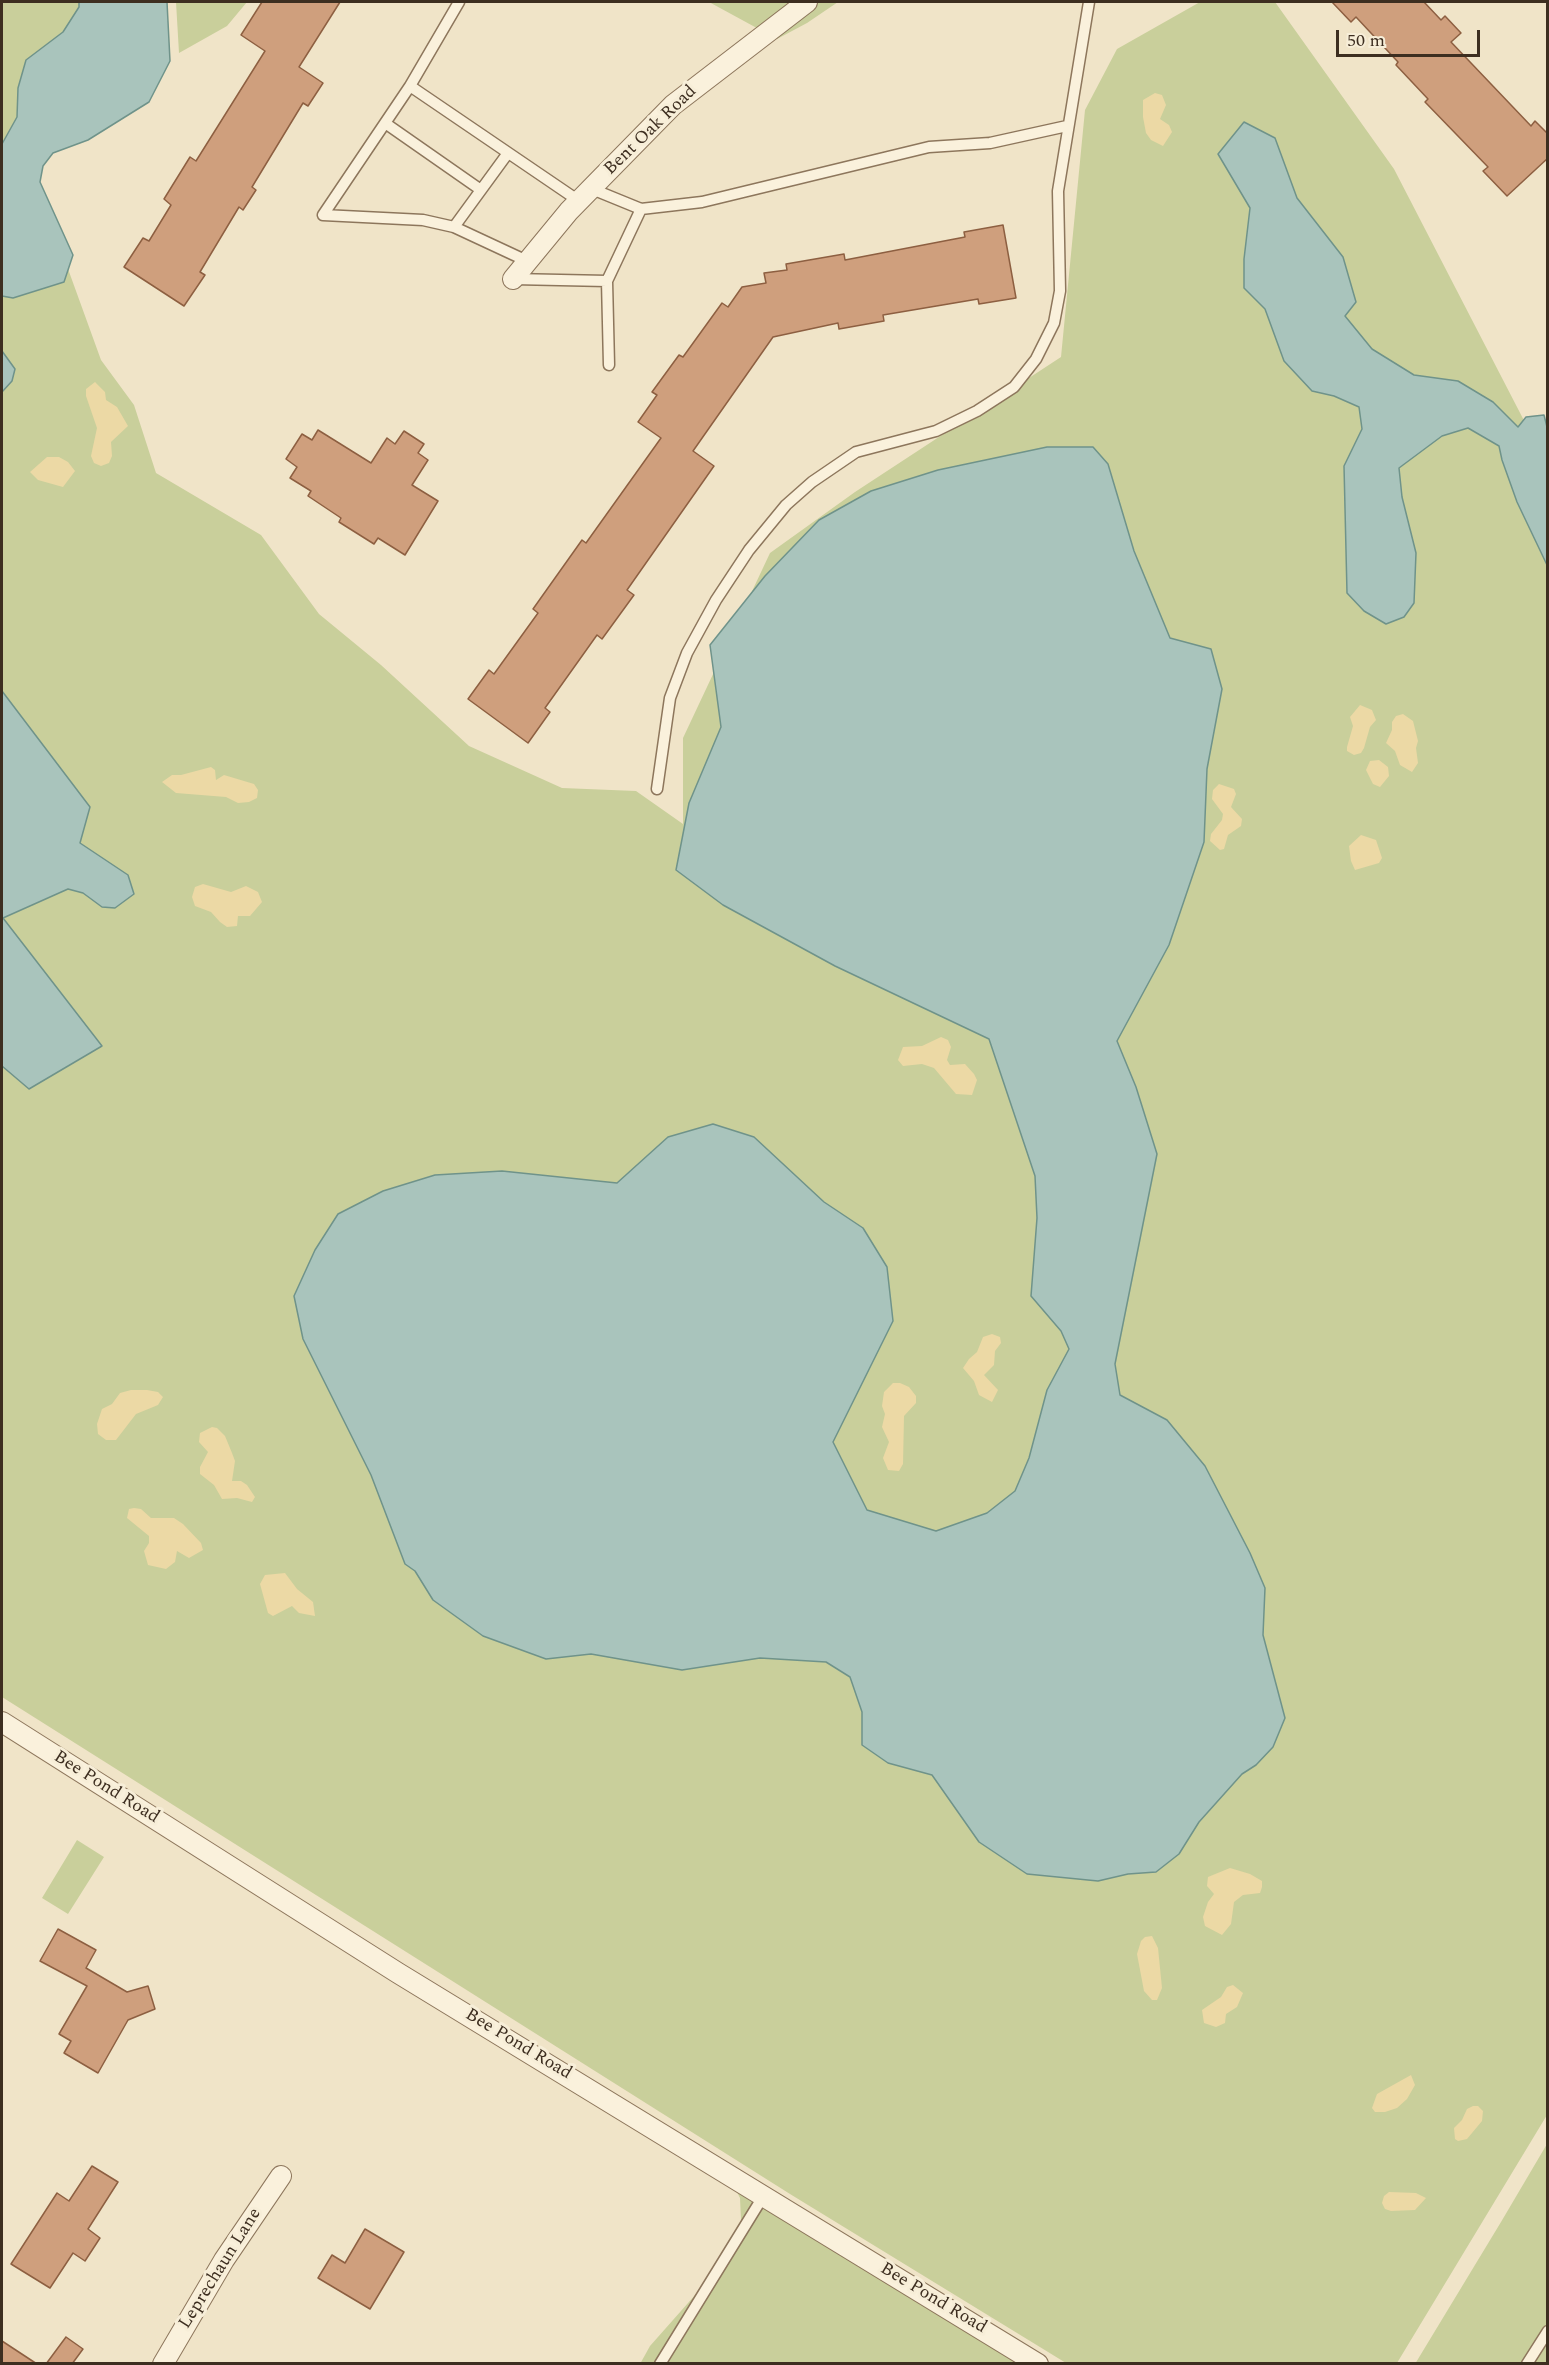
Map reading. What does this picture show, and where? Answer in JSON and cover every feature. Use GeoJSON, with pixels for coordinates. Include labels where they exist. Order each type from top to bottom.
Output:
{"type":"FeatureCollection","features":[{"type":"Feature","properties":{"kind":"street","name":"Bent Oak Road"},"geometry":{"type":"LineString","coordinates":[[513,279],[585,195],[673,105],[807,2]]}},
{"type":"Feature","properties":{"kind":"street","name":"Bee Pond Road"},"geometry":{"type":"LineString","coordinates":[[2,1722],[398,1972],[1038,2364]]}},
{"type":"Feature","properties":{"kind":"street","name":"Leprechaun Lane"},"geometry":{"type":"LineString","coordinates":[[164,2364],[224,2260],[281,2176]]}},
{"type":"Feature","properties":{"kind":"lane"},"geometry":{"type":"LineString","coordinates":[[459,2],[410,86],[323,215],[423,220],[454,227],[527,261]]}},
{"type":"Feature","properties":{"kind":"lane"},"geometry":{"type":"LineString","coordinates":[[657,789],[670,698],[687,653],[748,550],[786,505],[812,482],[856,452],[936,431],[977,411],[1014,387],[1036,359],[1054,323],[1060,291],[1058,191],[1089,2]]}},
{"type":"Feature","properties":{"kind":"lane"},"geometry":{"type":"LineString","coordinates":[[410,86],[508,153],[585,195],[641,209],[702,202],[928,147],[990,142],[1067,126]]}},
{"type":"Feature","properties":{"kind":"lane"},"geometry":{"type":"LineString","coordinates":[[385,123],[481,190]]}},
{"type":"Feature","properties":{"kind":"lane"},"geometry":{"type":"LineString","coordinates":[[454,227],[508,153]]}},
{"type":"Feature","properties":{"kind":"lane"},"geometry":{"type":"LineString","coordinates":[[609,365],[607,282],[641,209]]}},
{"type":"Feature","properties":{"kind":"lane"},"geometry":{"type":"LineString","coordinates":[[513,279],[607,282]]}},
{"type":"Feature","properties":{"kind":"lane"},"geometry":{"type":"LineString","coordinates":[[660,2364],[764,2195]]}},
{"type":"Feature","properties":{"kind":"lane"},"geometry":{"type":"LineString","coordinates":[[1527,2364],[1548,2331]]}},
{"type":"Feature","properties":{"kind":"green space"},"geometry":{"type":"Polygon","coordinates":[[[2,2],[105,2],[30,164],[101,360],[134,405],[156,473],[261,535],[319,614],[381,665],[469,746],[562,788],[636,791],[683,824],[683,738],[770,553],[855,492],[1061,357],[1085,110],[1117,49],[1200,2],[1275,2],[1394,169],[1548,467],[1547,2115],[1397,2363],[1066,2363],[790,2194],[2,1697],[2,2]]]}},
{"type":"Feature","properties":{"kind":"green space"},"geometry":{"type":"Polygon","coordinates":[[[176,2],[247,2],[227,26],[179,53],[176,2]]]}},
{"type":"Feature","properties":{"kind":"green space"},"geometry":{"type":"Polygon","coordinates":[[[709,2],[838,2],[807,23],[777,39],[709,2]]]}},
{"type":"Feature","properties":{"kind":"green space"},"geometry":{"type":"Polygon","coordinates":[[[77,1840],[104,1857],[68,1914],[42,1898],[77,1840]]]}},
{"type":"Feature","properties":{"kind":"green space"},"geometry":{"type":"Polygon","coordinates":[[[1547,2144],[1547,2363],[1415,2364],[1501,2222],[1547,2144]]]}},
{"type":"Feature","properties":{"kind":"green space"},"geometry":{"type":"Polygon","coordinates":[[[737,2192],[1017,2363],[640,2364],[650,2346],[742,2242],[740,2198],[737,2192]]]}},
{"type":"Feature","properties":{"kind":"sand"},"geometry":{"type":"Polygon","coordinates":[[[1155,93],[1162,95],[1166,105],[1160,119],[1169,125],[1172,132],[1163,146],[1151,140],[1146,133],[1143,117],[1143,100],[1155,93]]]}},
{"type":"Feature","properties":{"kind":"sand"},"geometry":{"type":"Polygon","coordinates":[[[95,382],[105,392],[106,400],[117,407],[128,426],[111,442],[112,456],[109,463],[101,466],[94,463],[91,456],[97,428],[86,396],[86,389],[95,382]]]}},
{"type":"Feature","properties":{"kind":"sand"},"geometry":{"type":"Polygon","coordinates":[[[47,457],[59,457],[68,462],[75,471],[63,487],[38,480],[30,472],[47,457]]]}},
{"type":"Feature","properties":{"kind":"sand"},"geometry":{"type":"Polygon","coordinates":[[[1360,705],[1372,710],[1376,720],[1370,727],[1361,753],[1354,755],[1347,751],[1353,726],[1350,717],[1360,705]]]}},
{"type":"Feature","properties":{"kind":"sand"},"geometry":{"type":"Polygon","coordinates":[[[1403,714],[1413,721],[1418,741],[1416,748],[1418,763],[1412,772],[1400,765],[1395,751],[1386,743],[1392,730],[1392,722],[1396,716],[1403,714]]]}},
{"type":"Feature","properties":{"kind":"sand"},"geometry":{"type":"Polygon","coordinates":[[[1379,760],[1388,767],[1389,776],[1380,787],[1373,784],[1366,770],[1370,761],[1379,760]]]}},
{"type":"Feature","properties":{"kind":"sand"},"geometry":{"type":"Polygon","coordinates":[[[211,767],[215,770],[216,780],[224,775],[254,784],[258,790],[257,798],[249,802],[238,803],[226,797],[176,793],[162,782],[172,775],[181,775],[211,767]]]}},
{"type":"Feature","properties":{"kind":"sand"},"geometry":{"type":"Polygon","coordinates":[[[1219,784],[1234,789],[1236,794],[1231,807],[1242,819],[1241,826],[1228,835],[1224,849],[1220,850],[1210,841],[1211,834],[1222,820],[1223,814],[1212,799],[1213,790],[1219,784]]]}},
{"type":"Feature","properties":{"kind":"sand"},"geometry":{"type":"Polygon","coordinates":[[[1361,835],[1376,840],[1382,858],[1379,863],[1355,870],[1349,846],[1361,835]]]}},
{"type":"Feature","properties":{"kind":"sand"},"geometry":{"type":"Polygon","coordinates":[[[203,884],[231,892],[246,886],[258,892],[262,902],[250,916],[238,916],[237,926],[227,927],[211,912],[195,906],[192,897],[195,887],[203,884]]]}},
{"type":"Feature","properties":{"kind":"sand"},"geometry":{"type":"Polygon","coordinates":[[[941,1037],[948,1040],[951,1047],[947,1060],[950,1065],[965,1064],[974,1074],[977,1080],[972,1095],[956,1094],[934,1068],[922,1064],[903,1066],[898,1060],[903,1047],[922,1046],[941,1037]]]}},
{"type":"Feature","properties":{"kind":"sand"},"geometry":{"type":"Polygon","coordinates":[[[992,1334],[1000,1337],[1001,1343],[995,1351],[994,1365],[984,1375],[998,1390],[992,1402],[979,1395],[974,1381],[963,1368],[977,1352],[983,1337],[992,1334]]]}},
{"type":"Feature","properties":{"kind":"sand"},"geometry":{"type":"Polygon","coordinates":[[[893,1383],[909,1387],[916,1396],[916,1403],[904,1416],[903,1464],[899,1471],[888,1470],[883,1458],[889,1442],[882,1427],[885,1414],[882,1406],[884,1392],[893,1383]]]}},
{"type":"Feature","properties":{"kind":"sand"},"geometry":{"type":"Polygon","coordinates":[[[131,1390],[158,1392],[163,1397],[158,1405],[136,1414],[116,1440],[106,1440],[98,1434],[97,1424],[102,1409],[112,1404],[120,1393],[131,1390]]]}},
{"type":"Feature","properties":{"kind":"sand"},"geometry":{"type":"Polygon","coordinates":[[[212,1427],[217,1428],[225,1436],[235,1461],[232,1481],[241,1481],[247,1485],[255,1497],[252,1502],[237,1498],[222,1499],[214,1485],[200,1474],[200,1467],[208,1452],[199,1442],[200,1433],[212,1427]]]}},
{"type":"Feature","properties":{"kind":"sand"},"geometry":{"type":"Polygon","coordinates":[[[129,1509],[141,1509],[151,1518],[174,1518],[201,1543],[203,1550],[189,1558],[177,1551],[175,1562],[166,1569],[148,1565],[144,1551],[149,1543],[149,1536],[127,1518],[129,1509]]]}},
{"type":"Feature","properties":{"kind":"sand"},"geometry":{"type":"Polygon","coordinates":[[[285,1573],[297,1589],[313,1602],[315,1616],[299,1613],[292,1606],[273,1616],[268,1613],[260,1584],[265,1575],[285,1573]]]}},
{"type":"Feature","properties":{"kind":"sand"},"geometry":{"type":"Polygon","coordinates":[[[1230,1868],[1250,1874],[1262,1881],[1262,1887],[1260,1893],[1243,1895],[1234,1902],[1231,1924],[1222,1935],[1205,1926],[1203,1917],[1208,1902],[1214,1894],[1207,1886],[1208,1877],[1230,1868]]]}},
{"type":"Feature","properties":{"kind":"sand"},"geometry":{"type":"Polygon","coordinates":[[[1152,1936],[1158,1948],[1162,1988],[1157,2000],[1152,2000],[1144,1991],[1137,1954],[1141,1941],[1145,1937],[1152,1936]]]}},
{"type":"Feature","properties":{"kind":"sand"},"geometry":{"type":"Polygon","coordinates":[[[1233,1985],[1243,1993],[1237,2007],[1226,2014],[1225,2023],[1216,2027],[1204,2023],[1202,2010],[1221,1997],[1227,1987],[1233,1985]]]}},
{"type":"Feature","properties":{"kind":"sand"},"geometry":{"type":"Polygon","coordinates":[[[1411,2075],[1415,2085],[1407,2099],[1397,2108],[1375,2112],[1372,2108],[1377,2094],[1411,2075]]]}},
{"type":"Feature","properties":{"kind":"sand"},"geometry":{"type":"Polygon","coordinates":[[[1478,2106],[1483,2111],[1482,2121],[1467,2139],[1458,2141],[1455,2139],[1454,2128],[1462,2120],[1467,2109],[1478,2106]]]}},
{"type":"Feature","properties":{"kind":"sand"},"geometry":{"type":"Polygon","coordinates":[[[1389,2192],[1416,2193],[1426,2198],[1415,2210],[1391,2211],[1385,2209],[1382,2203],[1384,2196],[1389,2192]]]}},
{"type":"Feature","properties":{"kind":"water"},"geometry":{"type":"Polygon","coordinates":[[[79,2],[167,2],[170,61],[149,102],[88,140],[53,153],[43,166],[40,182],[73,255],[64,282],[13,298],[2,296],[2,144],[17,117],[18,88],[26,60],[63,32],[79,7],[79,2]]]}},
{"type":"Feature","properties":{"kind":"water"},"geometry":{"type":"Polygon","coordinates":[[[1244,122],[1275,138],[1297,198],[1343,257],[1356,302],[1345,316],[1372,349],[1414,375],[1458,381],[1493,402],[1518,427],[1526,417],[1544,415],[1548,431],[1547,565],[1517,502],[1499,446],[1468,428],[1442,436],[1399,468],[1402,497],[1416,553],[1414,603],[1404,617],[1386,624],[1364,611],[1347,593],[1344,466],[1362,429],[1359,407],[1334,396],[1312,391],[1284,361],[1265,309],[1244,288],[1244,259],[1250,208],[1218,154],[1244,122]]]}},
{"type":"Feature","properties":{"kind":"water"},"geometry":{"type":"Polygon","coordinates":[[[2,351],[15,369],[12,381],[2,392],[2,351]]]}},
{"type":"Feature","properties":{"kind":"water"},"geometry":{"type":"Polygon","coordinates":[[[1047,447],[1093,447],[1108,464],[1134,551],[1170,638],[1211,649],[1222,689],[1207,769],[1204,842],[1169,945],[1117,1041],[1136,1087],[1157,1154],[1115,1364],[1120,1395],[1167,1420],[1205,1466],[1250,1553],[1265,1588],[1263,1635],[1285,1718],[1273,1747],[1256,1765],[1242,1774],[1199,1822],[1179,1854],[1156,1872],[1128,1874],[1098,1881],[1027,1874],[979,1842],[932,1775],[888,1763],[862,1745],[862,1712],[850,1677],[826,1662],[760,1658],[682,1670],[591,1654],[546,1659],[483,1636],[433,1600],[415,1571],[405,1564],[371,1475],[303,1339],[294,1296],[315,1250],[338,1214],[383,1191],[435,1175],[502,1171],[617,1183],[668,1137],[713,1124],[754,1137],[824,1202],[863,1228],[887,1267],[893,1321],[833,1442],[867,1510],[936,1531],[987,1513],[1015,1491],[1029,1458],[1047,1390],[1069,1349],[1061,1331],[1031,1296],[1037,1218],[1035,1176],[989,1039],[835,966],[723,905],[676,870],[689,803],[721,727],[710,645],[765,576],[819,520],[871,491],[938,470],[1047,447]]]}},
{"type":"Feature","properties":{"kind":"water"},"geometry":{"type":"Polygon","coordinates":[[[2,691],[90,807],[80,843],[128,875],[134,894],[115,908],[102,907],[83,893],[68,889],[3,918],[102,1046],[29,1089],[2,1066],[2,691]]]}},
{"type":"Feature","properties":{"kind":"building"},"geometry":{"type":"Polygon","coordinates":[[[262,2],[340,2],[299,67],[323,83],[308,106],[303,103],[252,187],[256,190],[243,210],[239,207],[200,272],[205,275],[184,306],[124,267],[143,238],[149,241],[171,205],[164,199],[190,157],[196,161],[265,51],[241,35],[262,2]]]}},
{"type":"Feature","properties":{"kind":"building"},"geometry":{"type":"Polygon","coordinates":[[[1332,2],[1424,2],[1441,20],[1445,16],[1461,33],[1451,42],[1531,126],[1535,121],[1548,134],[1548,158],[1507,196],[1483,171],[1488,167],[1425,102],[1428,99],[1396,65],[1398,62],[1356,17],[1351,22],[1332,2]]]}},
{"type":"Feature","properties":{"kind":"building"},"geometry":{"type":"Polygon","coordinates":[[[1003,225],[1016,298],[979,304],[978,299],[883,315],[884,321],[839,329],[838,323],[773,337],[693,451],[714,466],[627,590],[634,595],[602,639],[597,635],[545,708],[550,712],[528,743],[468,699],[489,670],[494,674],[538,613],[533,609],[582,540],[586,543],[661,438],[638,422],[657,395],[652,392],[679,355],[683,357],[722,303],[728,307],[742,287],[766,283],[764,273],[787,270],[786,264],[844,254],[845,260],[965,237],[964,232],[1003,225]]]}},
{"type":"Feature","properties":{"kind":"building"},"geometry":{"type":"Polygon","coordinates":[[[318,430],[371,463],[387,438],[395,444],[404,431],[424,444],[418,453],[428,460],[412,485],[438,501],[405,555],[378,538],[374,544],[339,522],[341,518],[308,496],[311,491],[290,478],[297,467],[286,459],[302,434],[312,440],[318,430]]]}},
{"type":"Feature","properties":{"kind":"building"},"geometry":{"type":"Polygon","coordinates":[[[58,1929],[96,1950],[86,1968],[127,1992],[148,1986],[155,2009],[128,2020],[98,2073],[64,2053],[71,2041],[59,2034],[87,1986],[40,1961],[58,1929]]]}},
{"type":"Feature","properties":{"kind":"building"},"geometry":{"type":"Polygon","coordinates":[[[92,2166],[118,2182],[88,2229],[100,2238],[85,2261],[73,2253],[50,2288],[11,2264],[57,2193],[69,2201],[92,2166]]]}},
{"type":"Feature","properties":{"kind":"building"},"geometry":{"type":"Polygon","coordinates":[[[365,2229],[404,2252],[370,2309],[318,2278],[332,2255],[345,2263],[365,2229]]]}},
{"type":"Feature","properties":{"kind":"building"},"geometry":{"type":"Polygon","coordinates":[[[66,2337],[83,2349],[72,2364],[46,2364],[66,2337]]]}},
{"type":"Feature","properties":{"kind":"building"},"geometry":{"type":"Polygon","coordinates":[[[2,2341],[37,2364],[2,2364],[2,2341]]]}}]}
